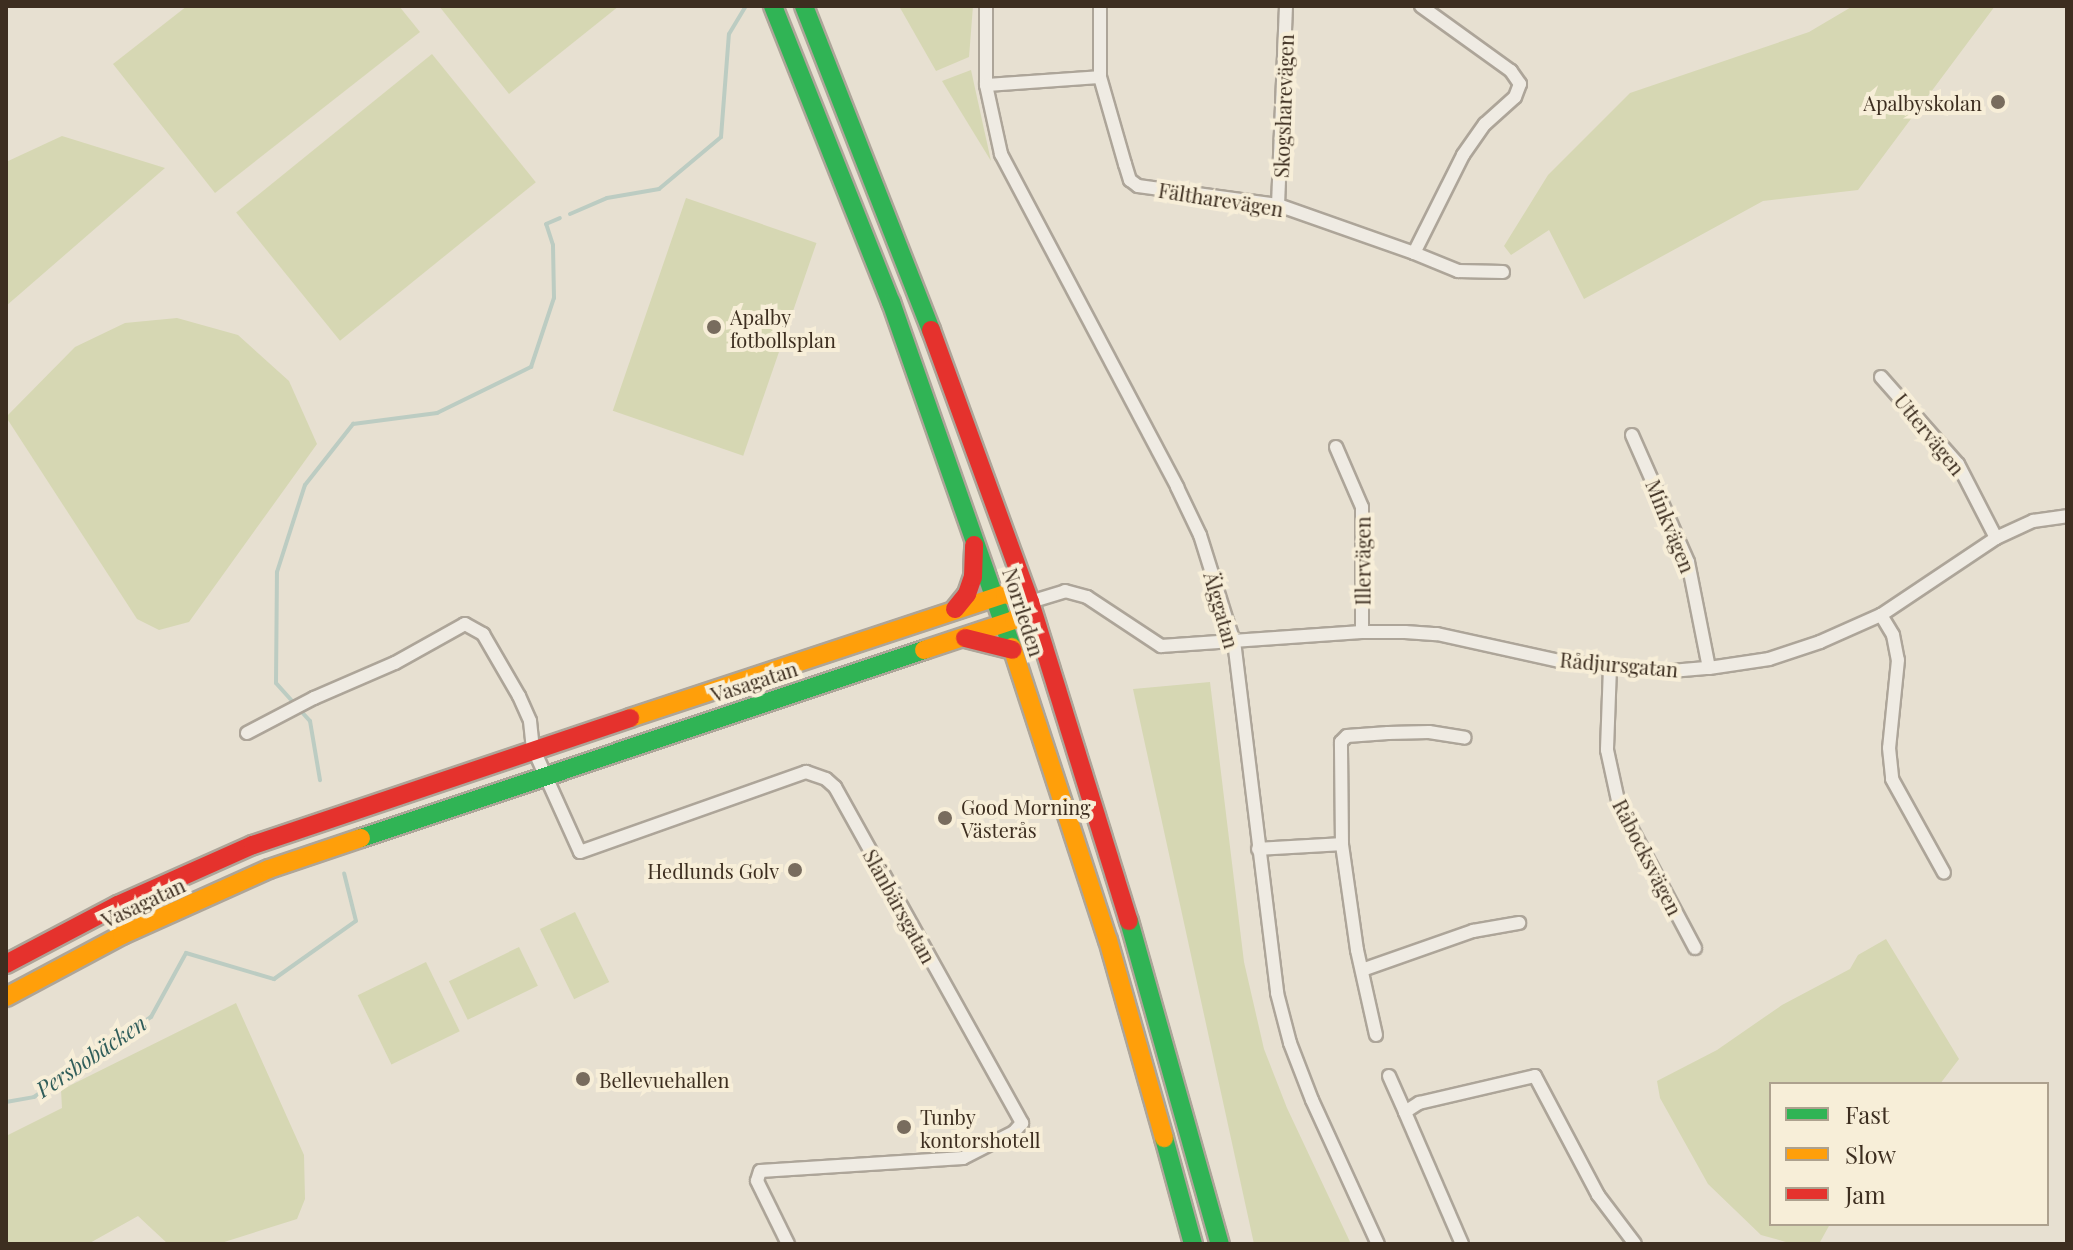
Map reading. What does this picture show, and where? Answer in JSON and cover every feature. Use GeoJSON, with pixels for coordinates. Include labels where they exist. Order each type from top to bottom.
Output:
{"type":"FeatureCollection","features":[{"type":"Feature","properties":{"kind":"main road","name":"Norrleden"},"geometry":{"type":"LineString","coordinates":[[773,6],[891,302],[975,534],[1108,940],[1193,1244]]}},
{"type":"Feature","properties":{"kind":"main road","name":"Norrleden"},"geometry":{"type":"LineString","coordinates":[[804,6],[949,378],[1030,602],[1152,994],[1220,1244]]}},
{"type":"Feature","properties":{"kind":"main road"},"geometry":{"type":"LineString","coordinates":[[955,609],[967,594],[973,577],[975,534]]}},
{"type":"Feature","properties":{"kind":"main road","name":"Vasagatan"},"geometry":{"type":"LineString","coordinates":[[6,964],[118,905],[253,845],[533,748],[955,609],[1005,594],[1030,602],[1014,620],[544,774],[269,869],[122,935],[6,997]]}},
{"type":"Feature","properties":{"kind":"main road"},"geometry":{"type":"LineString","coordinates":[[962,637],[1013,650]]}},
{"type":"Feature","properties":{"kind":"street","name":"Älggatan"},"geometry":{"type":"LineString","coordinates":[[986,6],[986,85],[1001,154],[1200,535],[1234,641],[1277,993],[1290,1043],[1343,1172],[1378,1244]]}},
{"type":"Feature","properties":{"kind":"street","name":"Fältharevägen"},"geometry":{"type":"LineString","coordinates":[[1100,6],[1100,77],[1130,180],[1138,186],[1278,205],[1458,271],[1503,272]]}},
{"type":"Feature","properties":{"kind":"street","name":"Skogsharevägen"},"geometry":{"type":"LineString","coordinates":[[1278,205],[1283,168],[1286,6]]}},
{"type":"Feature","properties":{"kind":"street"},"geometry":{"type":"LineString","coordinates":[[1414,253],[1463,155],[1485,124],[1515,97],[1520,84],[1511,71],[1421,6]]}},
{"type":"Feature","properties":{"kind":"street"},"geometry":{"type":"LineString","coordinates":[[986,85],[1100,77]]}},
{"type":"Feature","properties":{"kind":"street","name":"Uttervägen"},"geometry":{"type":"LineString","coordinates":[[1881,377],[1958,464],[1996,538]]}},
{"type":"Feature","properties":{"kind":"street","name":"Minkvägen"},"geometry":{"type":"LineString","coordinates":[[1632,435],[1688,562],[1709,668]]}},
{"type":"Feature","properties":{"kind":"street","name":"Illervägen"},"geometry":{"type":"LineString","coordinates":[[1336,447],[1362,507],[1362,632]]}},
{"type":"Feature","properties":{"kind":"street","name":"Rådjursgatan"},"geometry":{"type":"LineString","coordinates":[[1030,602],[1065,591],[1087,597],[1161,646],[1362,632],[1437,634],[1560,661],[1671,671],[1709,668],[1769,659],[1820,642],[1881,615],[1996,538],[2033,521],[2067,516]]}},
{"type":"Feature","properties":{"kind":"street"},"geometry":{"type":"LineString","coordinates":[[1881,615],[1897,647],[1898,660],[1889,748],[1892,779],[1944,873]]}},
{"type":"Feature","properties":{"kind":"street"},"geometry":{"type":"LineString","coordinates":[[247,733],[314,698],[395,663],[465,624],[483,634],[519,696],[530,721],[533,748]]}},
{"type":"Feature","properties":{"kind":"street","name":"Råbocksvägen"},"geometry":{"type":"LineString","coordinates":[[1610,667],[1607,750],[1613,787],[1619,805],[1695,948]]}},
{"type":"Feature","properties":{"kind":"street"},"geometry":{"type":"LineString","coordinates":[[1376,1035],[1342,844],[1341,742],[1347,736],[1429,732],[1465,738]]}},
{"type":"Feature","properties":{"kind":"street","name":"Slånbärsgatan"},"geometry":{"type":"LineString","coordinates":[[533,748],[580,852],[806,772],[826,779],[835,787],[1022,1123],[1014,1132],[963,1158],[760,1171],[757,1181],[788,1244]]}},
{"type":"Feature","properties":{"kind":"street"},"geometry":{"type":"LineString","coordinates":[[1258,849],[1342,844]]}},
{"type":"Feature","properties":{"kind":"street"},"geometry":{"type":"LineString","coordinates":[[1362,970],[1473,931],[1519,923]]}},
{"type":"Feature","properties":{"kind":"street"},"geometry":{"type":"LineString","coordinates":[[1389,1076],[1462,1244]]}},
{"type":"Feature","properties":{"kind":"street"},"geometry":{"type":"LineString","coordinates":[[1405,1112],[1419,1103],[1535,1076],[1598,1195],[1635,1244]]}},
{"type":"Feature","properties":{"kind":"green space"},"geometry":{"type":"Polygon","coordinates":[[[187,6],[399,6],[420,32],[215,193],[113,64],[187,6]]]}},
{"type":"Feature","properties":{"kind":"green space"},"geometry":{"type":"Polygon","coordinates":[[[439,6],[619,6],[509,94],[439,6]]]}},
{"type":"Feature","properties":{"kind":"green space"},"geometry":{"type":"Polygon","coordinates":[[[899,6],[973,6],[969,57],[936,71],[899,6]]]}},
{"type":"Feature","properties":{"kind":"green space"},"geometry":{"type":"Polygon","coordinates":[[[1853,6],[1995,6],[1858,190],[1763,201],[1584,299],[1549,230],[1511,255],[1504,246],[1548,175],[1630,93],[1809,32],[1853,6]]]}},
{"type":"Feature","properties":{"kind":"green space"},"geometry":{"type":"Polygon","coordinates":[[[432,54],[536,182],[340,341],[236,213],[432,54]]]}},
{"type":"Feature","properties":{"kind":"green space"},"geometry":{"type":"Polygon","coordinates":[[[971,70],[991,161],[942,81],[971,70]]]}},
{"type":"Feature","properties":{"kind":"green space"},"geometry":{"type":"Polygon","coordinates":[[[62,136],[165,168],[6,306],[6,162],[62,136]]]}},
{"type":"Feature","properties":{"kind":"green space","name":"Apalby fotbollsplan"},"geometry":{"type":"Polygon","coordinates":[[[686,198],[816,243],[743,456],[613,411],[686,198]]]}},
{"type":"Feature","properties":{"kind":"green space"},"geometry":{"type":"Polygon","coordinates":[[[177,318],[238,335],[289,381],[317,444],[189,622],[159,630],[137,619],[6,417],[75,347],[125,323],[177,318]]]}},
{"type":"Feature","properties":{"kind":"green space"},"geometry":{"type":"Polygon","coordinates":[[[1210,682],[1244,962],[1264,1049],[1287,1108],[1351,1244],[1254,1244],[1133,689],[1210,682]]]}},
{"type":"Feature","properties":{"kind":"green space"},"geometry":{"type":"Polygon","coordinates":[[[575,912],[609,982],[574,999],[540,929],[575,912]]]}},
{"type":"Feature","properties":{"kind":"green space"},"geometry":{"type":"Polygon","coordinates":[[[1886,939],[1959,1059],[1942,1082],[1769,1082],[1769,1226],[1829,1226],[1819,1244],[1793,1244],[1761,1235],[1708,1184],[1660,1098],[1657,1081],[1717,1050],[1782,1005],[1850,969],[1858,955],[1886,939]]]}},
{"type":"Feature","properties":{"kind":"green space"},"geometry":{"type":"Polygon","coordinates":[[[519,947],[538,986],[468,1020],[449,981],[519,947]]]}},
{"type":"Feature","properties":{"kind":"green space"},"geometry":{"type":"Polygon","coordinates":[[[426,962],[460,1031],[391,1065],[358,995],[426,962]]]}},
{"type":"Feature","properties":{"kind":"green space"},"geometry":{"type":"Polygon","coordinates":[[[236,1003],[304,1155],[305,1199],[297,1219],[218,1244],[168,1244],[138,1216],[88,1244],[6,1244],[6,1136],[62,1108],[61,1090],[236,1003]]]}},
{"type":"Feature","properties":{"kind":"waterway","name":"Persbobäcken"},"geometry":{"type":"LineString","coordinates":[[570,214],[607,198],[659,189],[721,137],[729,34],[746,6]]}},
{"type":"Feature","properties":{"kind":"waterway","name":"Persbobäcken"},"geometry":{"type":"LineString","coordinates":[[293,702],[276,683],[277,572],[305,485],[353,424],[437,413],[531,367],[554,298],[553,245],[546,224],[560,218]]}},
{"type":"Feature","properties":{"kind":"waterway","name":"Persbobäcken"},"geometry":{"type":"LineString","coordinates":[[300,710],[310,721],[320,780]]}},
{"type":"Feature","properties":{"kind":"waterway","name":"Persbobäcken"},"geometry":{"type":"LineString","coordinates":[[6,1102],[34,1097],[151,1017],[186,953],[274,979],[356,921],[344,873]]}},
{"type":"Feature","properties":{"kind":"traffic: fast"},"geometry":{"type":"LineString","coordinates":[[773,6],[891,302],[1012,647]]}},
{"type":"Feature","properties":{"kind":"traffic: fast"},"geometry":{"type":"LineString","coordinates":[[804,6],[931,330]]}},
{"type":"Feature","properties":{"kind":"traffic: fast"},"geometry":{"type":"LineString","coordinates":[[361,838],[924,650]]}},
{"type":"Feature","properties":{"kind":"traffic: fast"},"geometry":{"type":"LineString","coordinates":[[1129,921],[1220,1244]]}},
{"type":"Feature","properties":{"kind":"traffic: fast"},"geometry":{"type":"LineString","coordinates":[[1164,1138],[1193,1244]]}},
{"type":"Feature","properties":{"kind":"traffic: slow"},"geometry":{"type":"LineString","coordinates":[[630,718],[1005,594],[1030,602]]}},
{"type":"Feature","properties":{"kind":"traffic: slow"},"geometry":{"type":"LineString","coordinates":[[924,650],[1014,620],[1030,602]]}},
{"type":"Feature","properties":{"kind":"traffic: slow"},"geometry":{"type":"LineString","coordinates":[[1012,647],[1108,940],[1164,1138]]}},
{"type":"Feature","properties":{"kind":"traffic: slow"},"geometry":{"type":"LineString","coordinates":[[6,997],[122,935],[269,869],[361,838]]}},
{"type":"Feature","properties":{"kind":"traffic: jam"},"geometry":{"type":"LineString","coordinates":[[931,330],[1030,602],[1129,921]]}},
{"type":"Feature","properties":{"kind":"traffic: jam"},"geometry":{"type":"LineString","coordinates":[[955,609],[967,594],[973,577],[974,545]]}},
{"type":"Feature","properties":{"kind":"traffic: jam"},"geometry":{"type":"LineString","coordinates":[[965,638],[1013,650]]}},
{"type":"Feature","properties":{"kind":"traffic: jam"},"geometry":{"type":"LineString","coordinates":[[6,964],[118,905],[253,845],[630,718]]}},
{"type":"Feature","properties":{"kind":"place","name":"Apalbyskolan"},"geometry":{"type":"Point","coordinates":[1998,102]}},
{"type":"Feature","properties":{"kind":"place","name":"Apalby fotbollsplan"},"geometry":{"type":"Point","coordinates":[714,327]}},
{"type":"Feature","properties":{"kind":"place","name":"Good Morning Västerås"},"geometry":{"type":"Point","coordinates":[945,818]}},
{"type":"Feature","properties":{"kind":"place","name":"Hedlunds Golv"},"geometry":{"type":"Point","coordinates":[795,870]}},
{"type":"Feature","properties":{"kind":"place","name":"Bellevuehallen"},"geometry":{"type":"Point","coordinates":[583,1079]}},
{"type":"Feature","properties":{"kind":"place","name":"Tunby kontorshotell"},"geometry":{"type":"Point","coordinates":[904,1127]}}]}
